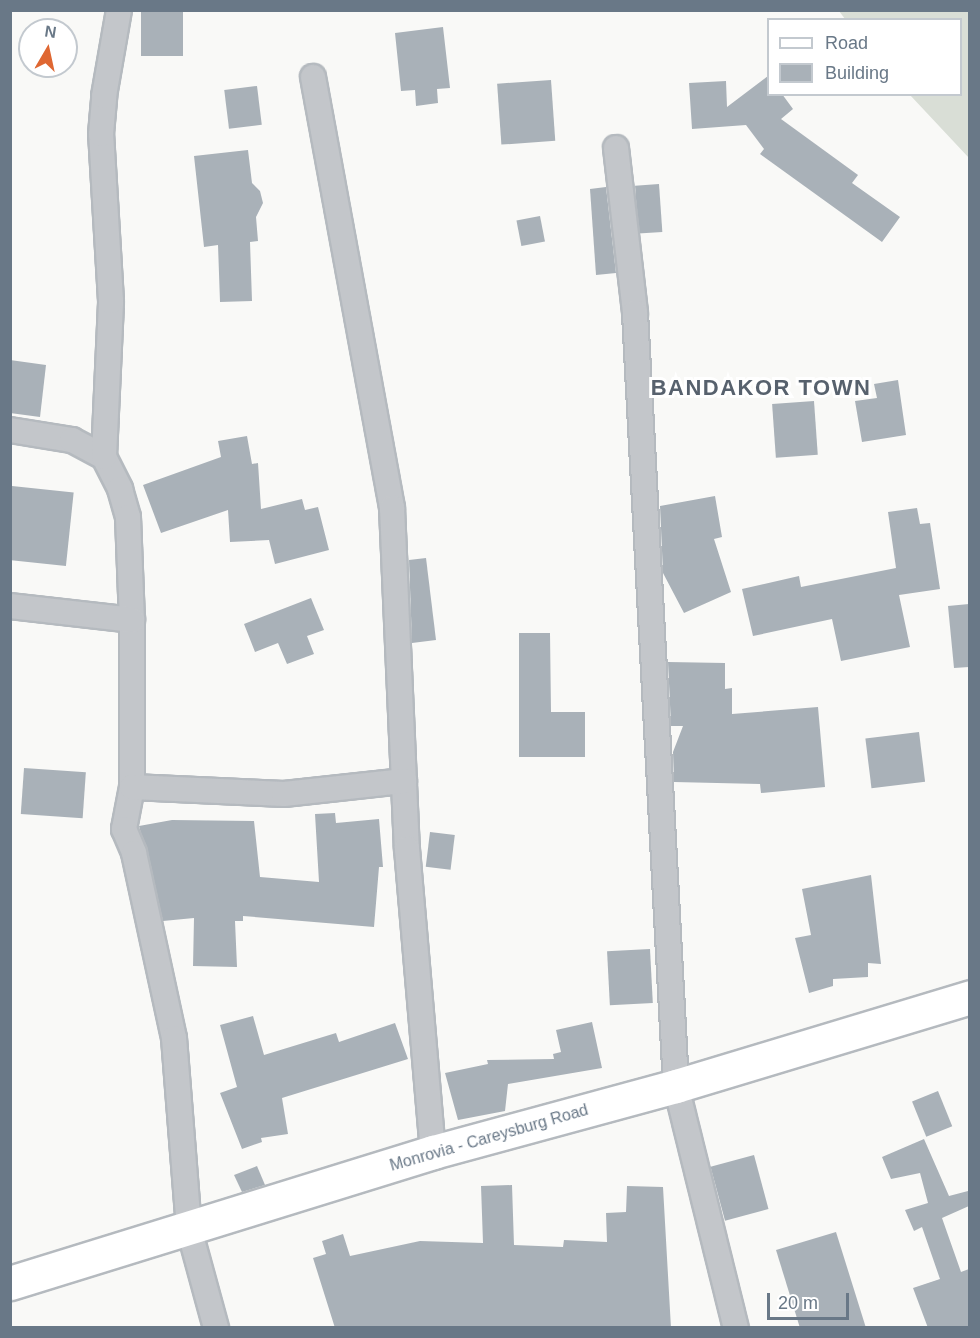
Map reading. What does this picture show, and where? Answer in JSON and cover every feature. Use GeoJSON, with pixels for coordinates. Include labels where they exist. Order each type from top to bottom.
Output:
{"type":"FeatureCollection","features":[{"type":"Feature","properties":{"kind":"main road","name":"Monrovia - Careysburg Road"},"geometry":{"type":"LineString","coordinates":[[10,1283],[433,1152],[676,1086],[969,997]]}},
{"type":"Feature","properties":{"kind":"street"},"geometry":{"type":"LineString","coordinates":[[119,10],[104,96],[101,134],[111,301],[104,457],[120,489],[128,517],[132,620],[132,787],[124,829],[134,853],[174,1038],[189,1229],[216,1328]]}},
{"type":"Feature","properties":{"kind":"street"},"geometry":{"type":"LineString","coordinates":[[313,77],[392,508],[404,781],[433,1152]]}},
{"type":"Feature","properties":{"kind":"street"},"geometry":{"type":"LineString","coordinates":[[616,148],[635,313],[676,1086],[736,1328]]}},
{"type":"Feature","properties":{"kind":"street"},"geometry":{"type":"LineString","coordinates":[[10,430],[72,440],[104,457]]}},
{"type":"Feature","properties":{"kind":"street"},"geometry":{"type":"LineString","coordinates":[[10,606],[132,620]]}},
{"type":"Feature","properties":{"kind":"street"},"geometry":{"type":"LineString","coordinates":[[132,787],[284,794],[404,781]]}},
{"type":"Feature","properties":{"kind":"shaded area"},"geometry":{"type":"Polygon","coordinates":[[[839,11],[969,11],[969,158],[911,96],[962,96],[962,18],[844,18],[839,11]]]}},
{"type":"Feature","properties":{"kind":"building"},"geometry":{"type":"Polygon","coordinates":[[[141,10],[183,10],[183,56],[141,56],[141,10]]]}},
{"type":"Feature","properties":{"kind":"building"},"geometry":{"type":"Polygon","coordinates":[[[443,27],[450,88],[437,89],[438,103],[416,106],[415,90],[401,91],[395,33],[443,27]]]}},
{"type":"Feature","properties":{"kind":"building"},"geometry":{"type":"Polygon","coordinates":[[[767,77],[767,96],[783,96],[793,109],[781,119],[858,175],[852,183],[900,217],[882,242],[760,154],[764,149],[746,125],[692,129],[689,83],[726,81],[727,107],[767,77]]]}},
{"type":"Feature","properties":{"kind":"building"},"geometry":{"type":"Polygon","coordinates":[[[551,80],[555,141],[501,145],[497,84],[551,80]]]}},
{"type":"Feature","properties":{"kind":"building"},"geometry":{"type":"Polygon","coordinates":[[[257,86],[262,125],[229,129],[224,90],[257,86]]]}},
{"type":"Feature","properties":{"kind":"building"},"geometry":{"type":"Polygon","coordinates":[[[248,150],[252,183],[260,191],[263,203],[256,217],[258,241],[250,242],[252,301],[220,302],[218,245],[204,247],[194,156],[248,150]]]}},
{"type":"Feature","properties":{"kind":"building"},"geometry":{"type":"Polygon","coordinates":[[[659,184],[662,232],[638,234],[635,186],[659,184]]]}},
{"type":"Feature","properties":{"kind":"building"},"geometry":{"type":"Polygon","coordinates":[[[606,187],[616,273],[596,275],[590,189],[606,187]]]}},
{"type":"Feature","properties":{"kind":"building"},"geometry":{"type":"Polygon","coordinates":[[[540,216],[545,242],[521,246],[516,221],[540,216]]]}},
{"type":"Feature","properties":{"kind":"building"},"geometry":{"type":"Polygon","coordinates":[[[10,360],[46,365],[40,417],[10,413],[10,360]]]}},
{"type":"Feature","properties":{"kind":"building"},"geometry":{"type":"Polygon","coordinates":[[[898,380],[906,435],[862,442],[855,401],[877,398],[874,384],[898,380]]]}},
{"type":"Feature","properties":{"kind":"building"},"geometry":{"type":"Polygon","coordinates":[[[814,401],[818,455],[776,458],[772,404],[814,401]]]}},
{"type":"Feature","properties":{"kind":"building"},"geometry":{"type":"Polygon","coordinates":[[[247,436],[252,464],[258,463],[261,509],[302,499],[305,510],[318,507],[329,550],[275,564],[269,540],[230,542],[228,510],[161,533],[143,485],[221,457],[218,441],[247,436]]]}},
{"type":"Feature","properties":{"kind":"building"},"geometry":{"type":"Polygon","coordinates":[[[12,486],[74,492],[66,566],[10,560],[12,486]]]}},
{"type":"Feature","properties":{"kind":"building"},"geometry":{"type":"Polygon","coordinates":[[[715,496],[722,537],[714,539],[731,592],[684,613],[663,573],[660,506],[715,496]]]}},
{"type":"Feature","properties":{"kind":"building"},"geometry":{"type":"Polygon","coordinates":[[[917,508],[920,524],[930,523],[940,589],[899,595],[910,647],[841,661],[832,619],[753,636],[742,589],[799,576],[801,587],[896,568],[888,512],[917,508]]]}},
{"type":"Feature","properties":{"kind":"building"},"geometry":{"type":"Polygon","coordinates":[[[426,558],[436,640],[412,643],[409,560],[426,558]]]}},
{"type":"Feature","properties":{"kind":"building"},"geometry":{"type":"Polygon","coordinates":[[[311,598],[324,630],[307,636],[314,654],[287,664],[278,643],[255,652],[244,624],[311,598]]]}},
{"type":"Feature","properties":{"kind":"building"},"geometry":{"type":"Polygon","coordinates":[[[969,604],[969,667],[954,668],[948,606],[969,604]]]}},
{"type":"Feature","properties":{"kind":"building"},"geometry":{"type":"Polygon","coordinates":[[[519,633],[550,633],[551,712],[585,712],[585,757],[519,757],[519,633]]]}},
{"type":"Feature","properties":{"kind":"building"},"geometry":{"type":"Polygon","coordinates":[[[668,662],[725,663],[725,689],[732,688],[732,714],[818,707],[825,787],[761,793],[760,784],[674,782],[673,752],[683,726],[671,726],[668,662]]]}},
{"type":"Feature","properties":{"kind":"building"},"geometry":{"type":"Polygon","coordinates":[[[919,732],[925,782],[871,788],[865,739],[919,732]]]}},
{"type":"Feature","properties":{"kind":"building"},"geometry":{"type":"Polygon","coordinates":[[[24,768],[86,772],[83,818],[21,814],[24,768]]]}},
{"type":"Feature","properties":{"kind":"building"},"geometry":{"type":"Polygon","coordinates":[[[335,813],[336,823],[379,819],[383,867],[379,867],[374,927],[243,916],[243,921],[235,921],[237,967],[193,966],[194,918],[163,921],[139,826],[172,820],[254,821],[260,877],[319,882],[315,814],[335,813]]]}},
{"type":"Feature","properties":{"kind":"building"},"geometry":{"type":"Polygon","coordinates":[[[430,832],[455,835],[451,870],[426,867],[430,832]]]}},
{"type":"Feature","properties":{"kind":"building"},"geometry":{"type":"Polygon","coordinates":[[[871,875],[881,964],[868,963],[868,977],[833,979],[833,986],[809,993],[795,938],[811,935],[802,889],[871,875]]]}},
{"type":"Feature","properties":{"kind":"building"},"geometry":{"type":"Polygon","coordinates":[[[650,949],[653,1003],[610,1005],[607,951],[650,949]]]}},
{"type":"Feature","properties":{"kind":"building"},"geometry":{"type":"Polygon","coordinates":[[[253,1016],[264,1055],[336,1033],[339,1042],[395,1023],[408,1059],[282,1098],[288,1134],[261,1138],[262,1142],[242,1149],[220,1093],[237,1087],[220,1025],[253,1016]]]}},
{"type":"Feature","properties":{"kind":"building"},"geometry":{"type":"Polygon","coordinates":[[[592,1022],[602,1068],[508,1084],[505,1111],[458,1120],[445,1073],[488,1064],[487,1060],[554,1059],[553,1054],[561,1052],[556,1030],[592,1022]]]}},
{"type":"Feature","properties":{"kind":"building"},"geometry":{"type":"Polygon","coordinates":[[[938,1091],[952,1126],[926,1137],[912,1101],[938,1091]]]}},
{"type":"Feature","properties":{"kind":"building"},"geometry":{"type":"Polygon","coordinates":[[[924,1139],[949,1196],[968,1191],[969,1195],[969,1206],[942,1218],[961,1272],[969,1269],[969,1328],[928,1328],[913,1288],[940,1279],[922,1227],[914,1231],[905,1210],[928,1203],[920,1173],[891,1179],[882,1157],[924,1139]]]}},
{"type":"Feature","properties":{"kind":"building"},"geometry":{"type":"Polygon","coordinates":[[[754,1155],[768,1209],[725,1221],[711,1167],[754,1155]]]}},
{"type":"Feature","properties":{"kind":"building"},"geometry":{"type":"Polygon","coordinates":[[[257,1166],[265,1185],[242,1192],[234,1175],[257,1166]]]}},
{"type":"Feature","properties":{"kind":"building"},"geometry":{"type":"Polygon","coordinates":[[[512,1185],[514,1245],[563,1247],[564,1240],[607,1242],[606,1213],[626,1212],[627,1186],[663,1187],[671,1328],[335,1328],[313,1258],[326,1254],[322,1241],[343,1234],[350,1256],[420,1241],[483,1243],[481,1186],[512,1185]]]}},
{"type":"Feature","properties":{"kind":"building"},"geometry":{"type":"Polygon","coordinates":[[[836,1232],[866,1328],[800,1328],[776,1250],[836,1232]]]}},
{"type":"Feature","properties":{"kind":"district","name":"BANDAKOR TOWN"},"geometry":{"type":"Point","coordinates":[761,388]}}]}
